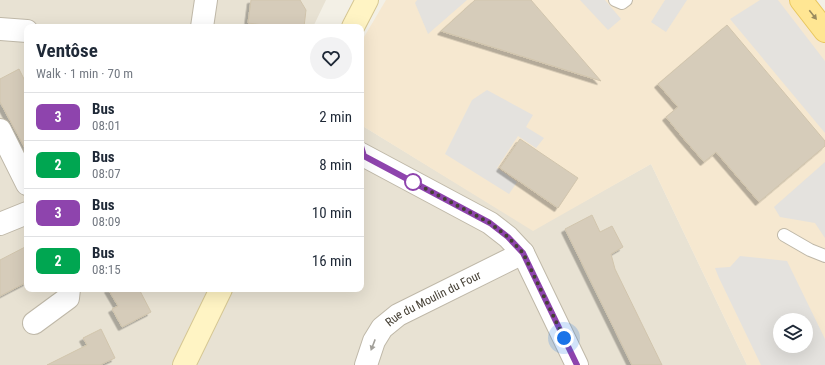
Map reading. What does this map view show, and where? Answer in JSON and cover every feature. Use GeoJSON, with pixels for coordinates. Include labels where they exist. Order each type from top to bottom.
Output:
{"type":"FeatureCollection","features":[{"type":"Feature","properties":{"kind":"main road"},"geometry":{"type":"LineString","coordinates":[[801,0],[825,31]]}},
{"type":"Feature","properties":{"kind":"street"},"geometry":{"type":"LineString","coordinates":[[202,24],[206,0]]}},
{"type":"Feature","properties":{"kind":"street"},"geometry":{"type":"LineString","coordinates":[[354,24],[366,0]]}},
{"type":"Feature","properties":{"kind":"street"},"geometry":{"type":"LineString","coordinates":[[0,29],[24,31]]}},
{"type":"Feature","properties":{"kind":"street"},"geometry":{"type":"LineString","coordinates":[[0,130],[24,178]]}},
{"type":"Feature","properties":{"kind":"street"},"geometry":{"type":"LineString","coordinates":[[364,153],[490,223],[508,237],[523,253],[576,365]]}},
{"type":"Feature","properties":{"kind":"street"},"geometry":{"type":"LineString","coordinates":[[0,224],[24,214]]}},
{"type":"Feature","properties":{"kind":"street","name":"Rue du Moulin du Four"},"geometry":{"type":"LineString","coordinates":[[366,365],[374,341],[382,328],[398,315],[523,253]]}},
{"type":"Feature","properties":{"kind":"street"},"geometry":{"type":"LineString","coordinates":[[34,323],[68,298],[69,292]]}},
{"type":"Feature","properties":{"kind":"street"},"geometry":{"type":"LineString","coordinates":[[184,365],[220,292]]}},
{"type":"Feature","properties":{"kind":"lane"},"geometry":{"type":"LineString","coordinates":[[614,0],[622,3],[626,0]]}},
{"type":"Feature","properties":{"kind":"lane"},"geometry":{"type":"LineString","coordinates":[[784,235],[810,250],[825,256]]}},
{"type":"Feature","properties":{"kind":"shaded area"},"geometry":{"type":"Polygon","coordinates":[[[0,0],[326,0],[314,24],[24,24],[24,292],[364,292],[364,127],[533,230],[651,164],[747,365],[0,365],[0,0]]]}},
{"type":"Feature","properties":{"kind":"shaded area"},"geometry":{"type":"Polygon","coordinates":[[[386,0],[816,0],[825,11],[825,365],[747,365],[651,164],[533,231],[364,127],[364,37],[386,0]]]}},
{"type":"Feature","properties":{"kind":"shaded area"},"geometry":{"type":"Polygon","coordinates":[[[417,0],[467,0],[428,34],[415,3],[417,0]]]}},
{"type":"Feature","properties":{"kind":"shaded area"},"geometry":{"type":"Polygon","coordinates":[[[580,0],[605,0],[621,19],[608,30],[580,0]]]}},
{"type":"Feature","properties":{"kind":"shaded area"},"geometry":{"type":"Polygon","coordinates":[[[665,0],[687,0],[666,32],[651,22],[665,0]]]}},
{"type":"Feature","properties":{"kind":"shaded area"},"geometry":{"type":"Polygon","coordinates":[[[760,0],[778,0],[825,61],[825,133],[730,19],[760,0]]]}},
{"type":"Feature","properties":{"kind":"shaded area"},"geometry":{"type":"Polygon","coordinates":[[[487,90],[533,115],[526,127],[544,138],[536,148],[518,136],[497,168],[517,182],[509,194],[445,154],[472,100],[487,90]]]}},
{"type":"Feature","properties":{"kind":"shaded area"},"geometry":{"type":"Polygon","coordinates":[[[825,162],[825,238],[815,223],[780,217],[774,207],[825,162]]]}},
{"type":"Feature","properties":{"kind":"shaded area"},"geometry":{"type":"Polygon","coordinates":[[[740,256],[787,261],[812,313],[773,313],[773,353],[813,353],[813,314],[825,339],[825,365],[761,365],[715,268],[730,267],[740,256]]]}},
{"type":"Feature","properties":{"kind":"building"},"geometry":{"type":"Polygon","coordinates":[[[251,0],[300,0],[306,10],[304,24],[248,23],[251,0]]]}},
{"type":"Feature","properties":{"kind":"building"},"geometry":{"type":"Polygon","coordinates":[[[475,0],[531,0],[601,81],[441,31],[475,0]]]}},
{"type":"Feature","properties":{"kind":"building"},"geometry":{"type":"Polygon","coordinates":[[[727,25],[825,141],[825,146],[759,202],[716,152],[704,162],[684,139],[666,117],[678,107],[658,84],[727,25]]]}},
{"type":"Feature","properties":{"kind":"building"},"geometry":{"type":"Polygon","coordinates":[[[19,69],[24,79],[24,146],[0,102],[0,79],[19,69]]]}},
{"type":"Feature","properties":{"kind":"building"},"geometry":{"type":"Polygon","coordinates":[[[520,139],[578,178],[558,208],[500,168],[520,139]]]}},
{"type":"Feature","properties":{"kind":"building"},"geometry":{"type":"Polygon","coordinates":[[[592,215],[600,232],[612,226],[623,247],[611,254],[615,269],[662,365],[632,365],[565,229],[592,215]]]}},
{"type":"Feature","properties":{"kind":"building"},"geometry":{"type":"Polygon","coordinates":[[[24,248],[24,284],[0,296],[0,260],[24,248]]]}},
{"type":"Feature","properties":{"kind":"building"},"geometry":{"type":"Polygon","coordinates":[[[110,292],[141,292],[151,312],[122,327],[112,309],[118,306],[110,292]]]}},
{"type":"Feature","properties":{"kind":"building"},"geometry":{"type":"Polygon","coordinates":[[[101,329],[115,358],[100,365],[47,365],[87,345],[83,338],[101,329]]]}},
{"type":"Feature","properties":{"kind":"bus line","name":"3"},"geometry":{"type":"LineString","coordinates":[[364,156],[490,223],[508,237],[523,253],[577,365]]}},
{"type":"Feature","properties":{"kind":"route"},"geometry":{"type":"LineString","coordinates":[[413,182],[490,223],[508,237],[523,253],[564,338]]}}]}
